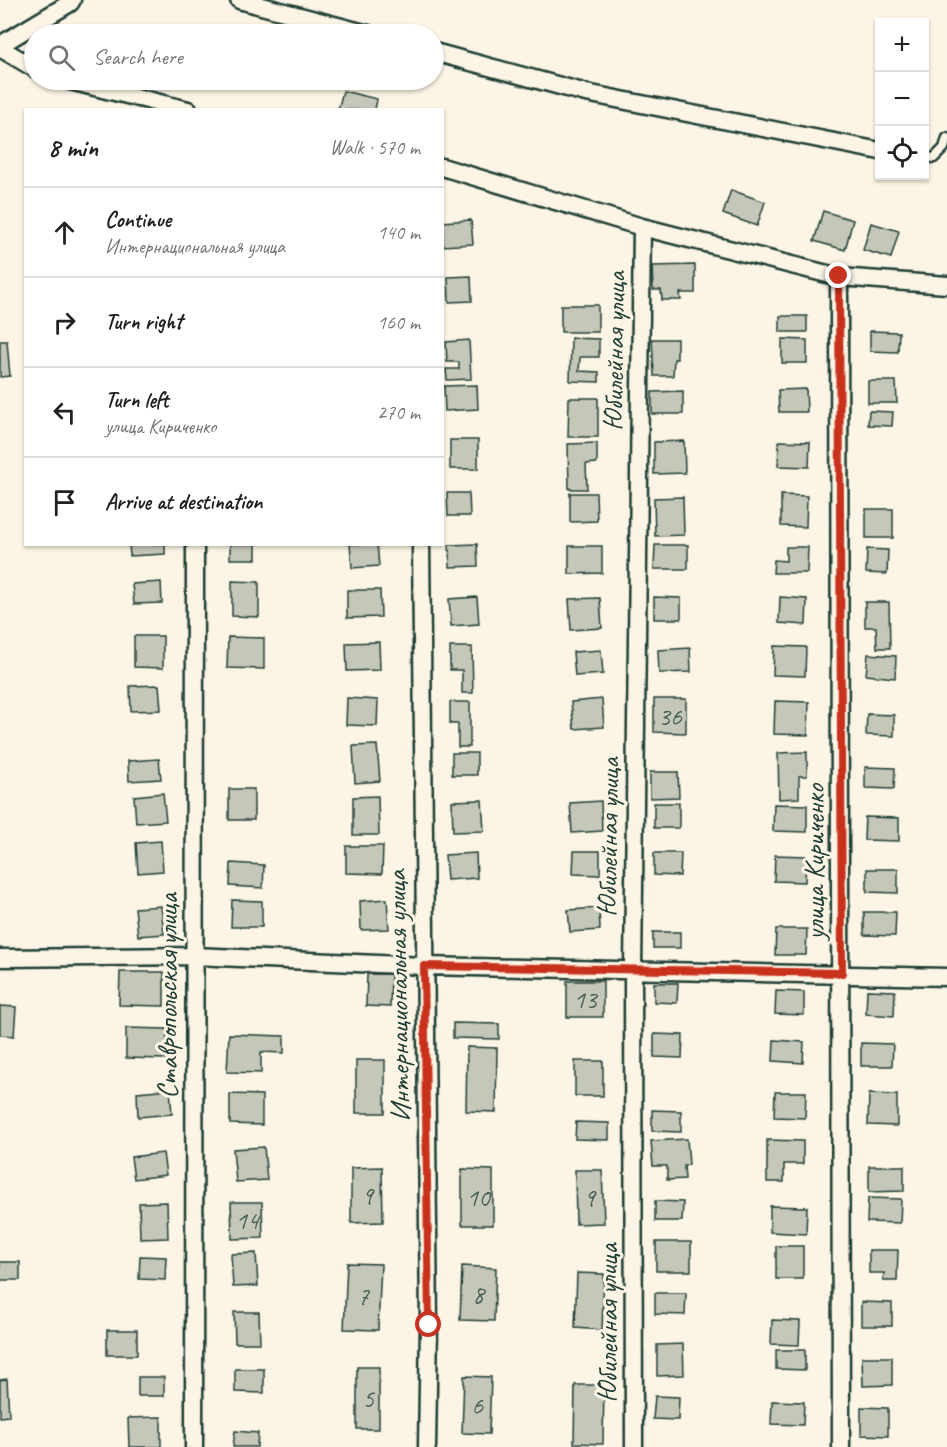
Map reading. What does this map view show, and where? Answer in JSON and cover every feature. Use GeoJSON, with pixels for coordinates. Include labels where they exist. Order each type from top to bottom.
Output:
{"type":"FeatureCollection","features":[{"type":"Feature","properties":{"kind":"street"},"geometry":{"type":"LineString","coordinates":[[36,24],[72,0]]}},
{"type":"Feature","properties":{"kind":"street"},"geometry":{"type":"LineString","coordinates":[[239,0],[330,24]]}},
{"type":"Feature","properties":{"kind":"street"},"geometry":{"type":"LineString","coordinates":[[24,31],[0,46],[24,62]]}},
{"type":"Feature","properties":{"kind":"street"},"geometry":{"type":"LineString","coordinates":[[444,55],[586,93],[875,150]]}},
{"type":"Feature","properties":{"kind":"street"},"geometry":{"type":"LineString","coordinates":[[107,90],[180,108]]}},
{"type":"Feature","properties":{"kind":"street"},"geometry":{"type":"LineString","coordinates":[[444,169],[642,227],[839,276],[947,285]]}},
{"type":"Feature","properties":{"kind":"street","name":"Юбилейная улица"},"geometry":{"type":"LineString","coordinates":[[634,1447],[633,969],[642,227]]}},
{"type":"Feature","properties":{"kind":"street","name":"улица Кириченко"},"geometry":{"type":"LineString","coordinates":[[839,276],[842,973],[841,1447]]}},
{"type":"Feature","properties":{"kind":"street","name":"Ставропольская улица"},"geometry":{"type":"LineString","coordinates":[[194,1447],[195,546]]}},
{"type":"Feature","properties":{"kind":"street","name":"Интернациональная улица"},"geometry":{"type":"LineString","coordinates":[[421,546],[429,1325],[427,1447]]}},
{"type":"Feature","properties":{"kind":"street"},"geometry":{"type":"LineString","coordinates":[[0,958],[194,956],[424,966],[947,977]]}},
{"type":"Feature","properties":{"kind":"lane"},"geometry":{"type":"LineString","coordinates":[[929,158],[934,158],[944,148],[947,138]]}},
{"type":"Feature","properties":{"kind":"building"},"geometry":{"type":"Polygon","coordinates":[[[343,91],[377,99],[375,108],[339,108],[343,91]]]}},
{"type":"Feature","properties":{"kind":"building"},"geometry":{"type":"Polygon","coordinates":[[[731,190],[765,202],[757,226],[723,214],[731,190]]]}},
{"type":"Feature","properties":{"kind":"building"},"geometry":{"type":"Polygon","coordinates":[[[823,211],[853,220],[845,250],[814,241],[823,211]]]}},
{"type":"Feature","properties":{"kind":"building"},"geometry":{"type":"Polygon","coordinates":[[[471,220],[473,244],[444,246],[444,222],[471,220]]]}},
{"type":"Feature","properties":{"kind":"building"},"geometry":{"type":"Polygon","coordinates":[[[871,223],[899,231],[891,258],[863,250],[871,223]]]}},
{"type":"Feature","properties":{"kind":"building"},"geometry":{"type":"Polygon","coordinates":[[[695,265],[695,293],[680,293],[681,300],[662,300],[661,290],[653,290],[652,266],[695,265]]]}},
{"type":"Feature","properties":{"kind":"building"},"geometry":{"type":"Polygon","coordinates":[[[471,276],[472,301],[449,302],[448,277],[471,276]]]}},
{"type":"Feature","properties":{"kind":"building"},"geometry":{"type":"Polygon","coordinates":[[[561,305],[598,305],[598,332],[561,332],[561,305]]]}},
{"type":"Feature","properties":{"kind":"building"},"geometry":{"type":"Polygon","coordinates":[[[780,316],[807,316],[807,332],[780,332],[780,316]]]}},
{"type":"Feature","properties":{"kind":"building"},"geometry":{"type":"Polygon","coordinates":[[[870,331],[899,332],[898,352],[870,351],[870,331]]]}},
{"type":"Feature","properties":{"kind":"building"},"geometry":{"type":"Polygon","coordinates":[[[571,338],[599,339],[599,357],[580,357],[579,371],[599,372],[599,382],[570,381],[571,338]]]}},
{"type":"Feature","properties":{"kind":"building"},"geometry":{"type":"Polygon","coordinates":[[[652,339],[677,339],[677,359],[674,359],[673,376],[654,376],[652,339]]]}},
{"type":"Feature","properties":{"kind":"building"},"geometry":{"type":"Polygon","coordinates":[[[782,339],[807,340],[807,363],[782,363],[782,339]]]}},
{"type":"Feature","properties":{"kind":"building"},"geometry":{"type":"Polygon","coordinates":[[[469,340],[471,379],[447,380],[446,369],[459,369],[459,362],[447,362],[446,342],[469,340]]]}},
{"type":"Feature","properties":{"kind":"building"},"geometry":{"type":"Polygon","coordinates":[[[0,341],[7,341],[10,376],[0,377],[0,341]]]}},
{"type":"Feature","properties":{"kind":"building"},"geometry":{"type":"Polygon","coordinates":[[[868,381],[896,381],[897,403],[868,403],[868,381]]]}},
{"type":"Feature","properties":{"kind":"building"},"geometry":{"type":"Polygon","coordinates":[[[477,385],[478,409],[445,411],[444,386],[477,385]]]}},
{"type":"Feature","properties":{"kind":"building"},"geometry":{"type":"Polygon","coordinates":[[[806,389],[807,412],[779,412],[778,390],[806,389]]]}},
{"type":"Feature","properties":{"kind":"building"},"geometry":{"type":"Polygon","coordinates":[[[683,391],[683,414],[652,414],[652,392],[683,391]]]}},
{"type":"Feature","properties":{"kind":"building"},"geometry":{"type":"Polygon","coordinates":[[[569,398],[598,398],[598,437],[568,437],[569,398]]]}},
{"type":"Feature","properties":{"kind":"building"},"geometry":{"type":"Polygon","coordinates":[[[869,411],[893,412],[892,426],[868,425],[869,411]]]}},
{"type":"Feature","properties":{"kind":"building"},"geometry":{"type":"Polygon","coordinates":[[[450,440],[478,440],[478,469],[450,469],[450,440]]]}},
{"type":"Feature","properties":{"kind":"building"},"geometry":{"type":"Polygon","coordinates":[[[684,441],[685,473],[654,474],[654,442],[684,441]]]}},
{"type":"Feature","properties":{"kind":"building"},"geometry":{"type":"Polygon","coordinates":[[[779,441],[810,442],[809,467],[778,466],[779,441]]]}},
{"type":"Feature","properties":{"kind":"building"},"geometry":{"type":"Polygon","coordinates":[[[597,443],[597,463],[586,464],[587,489],[569,489],[568,444],[597,443]]]}},
{"type":"Feature","properties":{"kind":"building"},"geometry":{"type":"Polygon","coordinates":[[[447,493],[469,493],[470,516],[448,516],[447,493]]]}},
{"type":"Feature","properties":{"kind":"building"},"geometry":{"type":"Polygon","coordinates":[[[570,493],[596,493],[597,521],[570,522],[570,493]]]}},
{"type":"Feature","properties":{"kind":"building"},"geometry":{"type":"Polygon","coordinates":[[[781,495],[807,496],[806,527],[781,526],[781,495]]]}},
{"type":"Feature","properties":{"kind":"building"},"geometry":{"type":"Polygon","coordinates":[[[683,497],[684,535],[655,536],[654,498],[683,497]]]}},
{"type":"Feature","properties":{"kind":"building"},"geometry":{"type":"Polygon","coordinates":[[[866,509],[893,509],[893,538],[866,538],[866,509]]]}},
{"type":"Feature","properties":{"kind":"building"},"geometry":{"type":"Polygon","coordinates":[[[477,544],[478,566],[450,567],[449,545],[477,544]]]}},
{"type":"Feature","properties":{"kind":"building"},"geometry":{"type":"Polygon","coordinates":[[[655,545],[688,545],[688,569],[654,569],[655,545]]]}},
{"type":"Feature","properties":{"kind":"building"},"geometry":{"type":"Polygon","coordinates":[[[129,546],[165,546],[165,554],[130,556],[129,546]]]}},
{"type":"Feature","properties":{"kind":"building"},"geometry":{"type":"Polygon","coordinates":[[[230,546],[256,546],[256,559],[230,559],[230,546]]]}},
{"type":"Feature","properties":{"kind":"building"},"geometry":{"type":"Polygon","coordinates":[[[350,546],[377,546],[379,566],[352,568],[350,546]]]}},
{"type":"Feature","properties":{"kind":"building"},"geometry":{"type":"Polygon","coordinates":[[[569,546],[602,546],[602,573],[569,574],[569,546]]]}},
{"type":"Feature","properties":{"kind":"building"},"geometry":{"type":"Polygon","coordinates":[[[786,547],[808,547],[807,573],[773,573],[774,560],[786,561],[786,547]]]}},
{"type":"Feature","properties":{"kind":"building"},"geometry":{"type":"Polygon","coordinates":[[[867,549],[888,550],[887,574],[866,573],[867,549]]]}},
{"type":"Feature","properties":{"kind":"building"},"geometry":{"type":"Polygon","coordinates":[[[232,581],[259,582],[259,617],[232,616],[232,581]]]}},
{"type":"Feature","properties":{"kind":"building"},"geometry":{"type":"Polygon","coordinates":[[[161,582],[162,603],[134,604],[132,584],[161,582]]]}},
{"type":"Feature","properties":{"kind":"building"},"geometry":{"type":"Polygon","coordinates":[[[347,590],[380,590],[381,617],[347,618],[347,590]]]}},
{"type":"Feature","properties":{"kind":"building"},"geometry":{"type":"Polygon","coordinates":[[[477,597],[479,624],[451,626],[449,599],[477,597]]]}},
{"type":"Feature","properties":{"kind":"building"},"geometry":{"type":"Polygon","coordinates":[[[654,597],[681,598],[681,619],[654,619],[654,597]]]}},
{"type":"Feature","properties":{"kind":"building"},"geometry":{"type":"Polygon","coordinates":[[[780,597],[807,599],[806,625],[779,623],[780,597]]]}},
{"type":"Feature","properties":{"kind":"building"},"geometry":{"type":"Polygon","coordinates":[[[600,598],[602,628],[571,630],[569,599],[600,598]]]}},
{"type":"Feature","properties":{"kind":"building"},"geometry":{"type":"Polygon","coordinates":[[[865,602],[889,602],[890,648],[877,648],[876,627],[865,627],[865,602]]]}},
{"type":"Feature","properties":{"kind":"building"},"geometry":{"type":"Polygon","coordinates":[[[134,636],[163,636],[163,668],[134,667],[134,636]]]}},
{"type":"Feature","properties":{"kind":"building"},"geometry":{"type":"Polygon","coordinates":[[[228,637],[264,638],[264,669],[227,668],[228,637]]]}},
{"type":"Feature","properties":{"kind":"building"},"geometry":{"type":"Polygon","coordinates":[[[379,642],[380,670],[347,671],[346,643],[379,642]]]}},
{"type":"Feature","properties":{"kind":"building"},"geometry":{"type":"Polygon","coordinates":[[[774,646],[806,647],[805,676],[773,675],[774,646]]]}},
{"type":"Feature","properties":{"kind":"building"},"geometry":{"type":"Polygon","coordinates":[[[450,647],[472,647],[473,693],[462,693],[462,670],[450,670],[450,647]]]}},
{"type":"Feature","properties":{"kind":"building"},"geometry":{"type":"Polygon","coordinates":[[[690,648],[691,672],[659,673],[658,650],[690,648]]]}},
{"type":"Feature","properties":{"kind":"building"},"geometry":{"type":"Polygon","coordinates":[[[601,650],[603,674],[575,676],[573,652],[601,650]]]}},
{"type":"Feature","properties":{"kind":"building"},"geometry":{"type":"Polygon","coordinates":[[[868,654],[896,656],[895,678],[866,675],[868,654]]]}},
{"type":"Feature","properties":{"kind":"building"},"geometry":{"type":"Polygon","coordinates":[[[159,685],[161,710],[131,711],[130,686],[159,685]]]}},
{"type":"Feature","properties":{"kind":"building"},"geometry":{"type":"Polygon","coordinates":[[[347,698],[378,700],[377,726],[346,725],[347,698]]]}},
{"type":"Feature","properties":{"kind":"building"},"geometry":{"type":"Polygon","coordinates":[[[602,699],[604,727],[574,729],[571,702],[602,699]]]}},
{"type":"Feature","properties":{"kind":"building"},"geometry":{"type":"Polygon","coordinates":[[[654,699],[686,699],[686,733],[654,732],[654,699]]]}},
{"type":"Feature","properties":{"kind":"building"},"geometry":{"type":"Polygon","coordinates":[[[775,701],[809,702],[808,735],[774,734],[775,701]]]}},
{"type":"Feature","properties":{"kind":"building"},"geometry":{"type":"Polygon","coordinates":[[[450,702],[470,702],[470,747],[458,747],[458,724],[450,724],[450,702]]]}},
{"type":"Feature","properties":{"kind":"building"},"geometry":{"type":"Polygon","coordinates":[[[867,714],[894,715],[894,736],[866,735],[867,714]]]}},
{"type":"Feature","properties":{"kind":"building"},"geometry":{"type":"Polygon","coordinates":[[[377,745],[380,781],[355,783],[353,746],[377,745]]]}},
{"type":"Feature","properties":{"kind":"building"},"geometry":{"type":"Polygon","coordinates":[[[807,752],[807,776],[799,776],[799,798],[779,799],[778,753],[807,752]]]}},
{"type":"Feature","properties":{"kind":"building"},"geometry":{"type":"Polygon","coordinates":[[[452,753],[477,753],[477,775],[452,775],[452,753]]]}},
{"type":"Feature","properties":{"kind":"building"},"geometry":{"type":"Polygon","coordinates":[[[159,759],[161,779],[129,781],[128,761],[159,759]]]}},
{"type":"Feature","properties":{"kind":"building"},"geometry":{"type":"Polygon","coordinates":[[[865,767],[895,768],[894,789],[865,788],[865,767]]]}},
{"type":"Feature","properties":{"kind":"building"},"geometry":{"type":"Polygon","coordinates":[[[650,772],[678,772],[679,797],[650,798],[650,772]]]}},
{"type":"Feature","properties":{"kind":"building"},"geometry":{"type":"Polygon","coordinates":[[[229,789],[254,789],[254,820],[229,820],[229,789]]]}},
{"type":"Feature","properties":{"kind":"building"},"geometry":{"type":"Polygon","coordinates":[[[163,793],[166,821],[136,823],[134,796],[163,793]]]}},
{"type":"Feature","properties":{"kind":"building"},"geometry":{"type":"Polygon","coordinates":[[[378,796],[379,835],[353,835],[353,797],[378,796]]]}},
{"type":"Feature","properties":{"kind":"building"},"geometry":{"type":"Polygon","coordinates":[[[482,800],[484,831],[453,832],[452,801],[482,800]]]}},
{"type":"Feature","properties":{"kind":"building"},"geometry":{"type":"Polygon","coordinates":[[[601,801],[602,831],[572,833],[570,803],[601,801]]]}},
{"type":"Feature","properties":{"kind":"building"},"geometry":{"type":"Polygon","coordinates":[[[654,803],[679,803],[679,828],[654,828],[654,803]]]}},
{"type":"Feature","properties":{"kind":"building"},"geometry":{"type":"Polygon","coordinates":[[[774,804],[807,805],[807,832],[773,831],[774,804]]]}},
{"type":"Feature","properties":{"kind":"building"},"geometry":{"type":"Polygon","coordinates":[[[865,817],[899,818],[899,841],[864,840],[865,817]]]}},
{"type":"Feature","properties":{"kind":"building"},"geometry":{"type":"Polygon","coordinates":[[[161,841],[163,871],[138,873],[136,843],[161,841]]]}},
{"type":"Feature","properties":{"kind":"building"},"geometry":{"type":"Polygon","coordinates":[[[346,846],[383,846],[382,874],[346,873],[346,846]]]}},
{"type":"Feature","properties":{"kind":"building"},"geometry":{"type":"Polygon","coordinates":[[[574,851],[600,851],[600,875],[573,874],[574,851]]]}},
{"type":"Feature","properties":{"kind":"building"},"geometry":{"type":"Polygon","coordinates":[[[476,853],[477,878],[447,880],[445,855],[476,853]]]}},
{"type":"Feature","properties":{"kind":"building"},"geometry":{"type":"Polygon","coordinates":[[[654,853],[681,853],[680,876],[654,875],[654,853]]]}},
{"type":"Feature","properties":{"kind":"building"},"geometry":{"type":"Polygon","coordinates":[[[775,855],[806,856],[805,882],[774,881],[775,855]]]}},
{"type":"Feature","properties":{"kind":"building"},"geometry":{"type":"Polygon","coordinates":[[[231,863],[264,865],[263,888],[230,886],[231,863]]]}},
{"type":"Feature","properties":{"kind":"building"},"geometry":{"type":"Polygon","coordinates":[[[867,869],[898,869],[898,893],[867,892],[867,869]]]}},
{"type":"Feature","properties":{"kind":"building"},"geometry":{"type":"Polygon","coordinates":[[[387,899],[389,929],[361,930],[360,901],[387,899]]]}},
{"type":"Feature","properties":{"kind":"building"},"geometry":{"type":"Polygon","coordinates":[[[232,900],[262,901],[262,927],[231,927],[232,900]]]}},
{"type":"Feature","properties":{"kind":"building"},"geometry":{"type":"Polygon","coordinates":[[[161,906],[164,934],[138,936],[135,908],[161,906]]]}},
{"type":"Feature","properties":{"kind":"building"},"geometry":{"type":"Polygon","coordinates":[[[599,908],[600,930],[570,932],[568,910],[599,908]]]}},
{"type":"Feature","properties":{"kind":"building"},"geometry":{"type":"Polygon","coordinates":[[[864,912],[896,912],[895,936],[864,935],[864,912]]]}},
{"type":"Feature","properties":{"kind":"building"},"geometry":{"type":"Polygon","coordinates":[[[776,929],[807,929],[806,955],[775,955],[776,929]]]}},
{"type":"Feature","properties":{"kind":"building"},"geometry":{"type":"Polygon","coordinates":[[[653,932],[680,932],[680,948],[653,948],[653,932]]]}},
{"type":"Feature","properties":{"kind":"building"},"geometry":{"type":"Polygon","coordinates":[[[120,972],[164,972],[164,1006],[119,1005],[120,972]]]}},
{"type":"Feature","properties":{"kind":"building"},"geometry":{"type":"Polygon","coordinates":[[[367,974],[391,974],[390,1007],[366,1006],[367,974]]]}},
{"type":"Feature","properties":{"kind":"building"},"geometry":{"type":"Polygon","coordinates":[[[567,981],[603,981],[603,1017],[567,1017],[567,981]]]}},
{"type":"Feature","properties":{"kind":"building"},"geometry":{"type":"Polygon","coordinates":[[[654,983],[678,983],[677,1003],[654,1002],[654,983]]]}},
{"type":"Feature","properties":{"kind":"building"},"geometry":{"type":"Polygon","coordinates":[[[867,990],[895,991],[894,1016],[866,1014],[867,990]]]}},
{"type":"Feature","properties":{"kind":"building"},"geometry":{"type":"Polygon","coordinates":[[[776,991],[804,992],[804,1015],[775,1014],[776,991]]]}},
{"type":"Feature","properties":{"kind":"building"},"geometry":{"type":"Polygon","coordinates":[[[0,1006],[16,1007],[14,1036],[0,1035],[0,1006]]]}},
{"type":"Feature","properties":{"kind":"building"},"geometry":{"type":"Polygon","coordinates":[[[453,1023],[499,1024],[499,1039],[453,1038],[453,1023]]]}},
{"type":"Feature","properties":{"kind":"building"},"geometry":{"type":"Polygon","coordinates":[[[126,1028],[167,1029],[166,1059],[126,1058],[126,1028]]]}},
{"type":"Feature","properties":{"kind":"building"},"geometry":{"type":"Polygon","coordinates":[[[229,1034],[284,1036],[284,1053],[261,1052],[261,1073],[227,1072],[229,1034]]]}},
{"type":"Feature","properties":{"kind":"building"},"geometry":{"type":"Polygon","coordinates":[[[654,1034],[683,1035],[682,1058],[654,1057],[654,1034]]]}},
{"type":"Feature","properties":{"kind":"building"},"geometry":{"type":"Polygon","coordinates":[[[774,1040],[804,1042],[803,1063],[773,1061],[774,1040]]]}},
{"type":"Feature","properties":{"kind":"building"},"geometry":{"type":"Polygon","coordinates":[[[861,1043],[893,1044],[892,1066],[861,1066],[861,1043]]]}},
{"type":"Feature","properties":{"kind":"building"},"geometry":{"type":"Polygon","coordinates":[[[467,1047],[497,1048],[496,1112],[466,1111],[467,1047]]]}},
{"type":"Feature","properties":{"kind":"building"},"geometry":{"type":"Polygon","coordinates":[[[356,1060],[385,1060],[385,1113],[356,1113],[356,1060]]]}},
{"type":"Feature","properties":{"kind":"building"},"geometry":{"type":"Polygon","coordinates":[[[575,1061],[603,1061],[603,1096],[575,1096],[575,1061]]]}},
{"type":"Feature","properties":{"kind":"building"},"geometry":{"type":"Polygon","coordinates":[[[170,1089],[172,1114],[138,1117],[137,1092],[170,1089]]]}},
{"type":"Feature","properties":{"kind":"building"},"geometry":{"type":"Polygon","coordinates":[[[775,1092],[806,1092],[805,1118],[774,1117],[775,1092]]]}},
{"type":"Feature","properties":{"kind":"building"},"geometry":{"type":"Polygon","coordinates":[[[230,1094],[262,1095],[262,1125],[230,1124],[230,1094]]]}},
{"type":"Feature","properties":{"kind":"building"},"geometry":{"type":"Polygon","coordinates":[[[869,1094],[897,1095],[897,1126],[868,1125],[869,1094]]]}},
{"type":"Feature","properties":{"kind":"building"},"geometry":{"type":"Polygon","coordinates":[[[652,1110],[681,1111],[681,1132],[652,1131],[652,1110]]]}},
{"type":"Feature","properties":{"kind":"building"},"geometry":{"type":"Polygon","coordinates":[[[576,1122],[609,1123],[609,1140],[575,1139],[576,1122]]]}},
{"type":"Feature","properties":{"kind":"building"},"geometry":{"type":"Polygon","coordinates":[[[687,1139],[689,1165],[684,1166],[685,1179],[667,1180],[667,1166],[653,1166],[651,1141],[687,1139]]]}},
{"type":"Feature","properties":{"kind":"building"},"geometry":{"type":"Polygon","coordinates":[[[767,1140],[803,1141],[803,1164],[784,1164],[784,1182],[767,1182],[767,1140]]]}},
{"type":"Feature","properties":{"kind":"building"},"geometry":{"type":"Polygon","coordinates":[[[264,1147],[267,1180],[236,1182],[233,1149],[264,1147]]]}},
{"type":"Feature","properties":{"kind":"building"},"geometry":{"type":"Polygon","coordinates":[[[163,1153],[166,1175],[134,1179],[131,1157],[163,1153]]]}},
{"type":"Feature","properties":{"kind":"building"},"geometry":{"type":"Polygon","coordinates":[[[869,1166],[904,1166],[904,1191],[869,1192],[869,1166]]]}},
{"type":"Feature","properties":{"kind":"building"},"geometry":{"type":"Polygon","coordinates":[[[382,1167],[383,1222],[351,1223],[351,1168],[382,1167]]]}},
{"type":"Feature","properties":{"kind":"building"},"geometry":{"type":"Polygon","coordinates":[[[462,1169],[493,1170],[493,1225],[462,1225],[462,1169]]]}},
{"type":"Feature","properties":{"kind":"building"},"geometry":{"type":"Polygon","coordinates":[[[575,1170],[602,1170],[604,1223],[576,1224],[575,1170]]]}},
{"type":"Feature","properties":{"kind":"building"},"geometry":{"type":"Polygon","coordinates":[[[868,1198],[901,1199],[900,1223],[867,1222],[868,1198]]]}},
{"type":"Feature","properties":{"kind":"building"},"geometry":{"type":"Polygon","coordinates":[[[655,1201],[683,1202],[682,1221],[655,1221],[655,1201]]]}},
{"type":"Feature","properties":{"kind":"building"},"geometry":{"type":"Polygon","coordinates":[[[167,1202],[168,1238],[140,1239],[139,1203],[167,1202]]]}},
{"type":"Feature","properties":{"kind":"building"},"geometry":{"type":"Polygon","coordinates":[[[231,1202],[262,1202],[263,1238],[232,1239],[231,1202]]]}},
{"type":"Feature","properties":{"kind":"building"},"geometry":{"type":"Polygon","coordinates":[[[770,1206],[807,1207],[806,1234],[770,1232],[770,1206]]]}},
{"type":"Feature","properties":{"kind":"building"},"geometry":{"type":"Polygon","coordinates":[[[656,1242],[691,1242],[691,1271],[656,1271],[656,1242]]]}},
{"type":"Feature","properties":{"kind":"building"},"geometry":{"type":"Polygon","coordinates":[[[776,1246],[803,1246],[803,1279],[776,1279],[776,1246]]]}},
{"type":"Feature","properties":{"kind":"building"},"geometry":{"type":"Polygon","coordinates":[[[869,1250],[898,1250],[897,1281],[883,1281],[884,1273],[869,1273],[869,1250]]]}},
{"type":"Feature","properties":{"kind":"building"},"geometry":{"type":"Polygon","coordinates":[[[256,1253],[258,1286],[233,1287],[231,1254],[256,1253]]]}},
{"type":"Feature","properties":{"kind":"building"},"geometry":{"type":"Polygon","coordinates":[[[140,1256],[166,1257],[165,1280],[139,1279],[140,1256]]]}},
{"type":"Feature","properties":{"kind":"building"},"geometry":{"type":"Polygon","coordinates":[[[0,1262],[20,1262],[20,1280],[0,1280],[0,1262]]]}},
{"type":"Feature","properties":{"kind":"building"},"geometry":{"type":"Polygon","coordinates":[[[347,1263],[381,1264],[378,1330],[344,1329],[347,1263]]]}},
{"type":"Feature","properties":{"kind":"building"},"geometry":{"type":"Polygon","coordinates":[[[462,1266],[496,1268],[494,1321],[460,1320],[462,1266]]]}},
{"type":"Feature","properties":{"kind":"building"},"geometry":{"type":"Polygon","coordinates":[[[577,1273],[604,1274],[602,1330],[575,1328],[577,1273]]]}},
{"type":"Feature","properties":{"kind":"building"},"geometry":{"type":"Polygon","coordinates":[[[655,1293],[686,1293],[685,1315],[655,1314],[655,1293]]]}},
{"type":"Feature","properties":{"kind":"building"},"geometry":{"type":"Polygon","coordinates":[[[861,1302],[892,1303],[892,1326],[861,1326],[861,1302]]]}},
{"type":"Feature","properties":{"kind":"building"},"geometry":{"type":"Polygon","coordinates":[[[234,1312],[259,1312],[260,1343],[235,1343],[234,1312]]]}},
{"type":"Feature","properties":{"kind":"building"},"geometry":{"type":"Polygon","coordinates":[[[772,1320],[800,1321],[799,1345],[771,1344],[772,1320]]]}},
{"type":"Feature","properties":{"kind":"building"},"geometry":{"type":"Polygon","coordinates":[[[107,1330],[137,1330],[137,1355],[107,1355],[107,1330]]]}},
{"type":"Feature","properties":{"kind":"building"},"geometry":{"type":"Polygon","coordinates":[[[683,1344],[684,1375],[657,1376],[657,1345],[683,1344]]]}},
{"type":"Feature","properties":{"kind":"building"},"geometry":{"type":"Polygon","coordinates":[[[776,1350],[805,1350],[805,1370],[776,1369],[776,1350]]]}},
{"type":"Feature","properties":{"kind":"building"},"geometry":{"type":"Polygon","coordinates":[[[862,1357],[892,1357],[892,1385],[863,1386],[862,1357]]]}},
{"type":"Feature","properties":{"kind":"building"},"geometry":{"type":"Polygon","coordinates":[[[357,1367],[379,1367],[379,1429],[357,1429],[357,1367]]]}},
{"type":"Feature","properties":{"kind":"building"},"geometry":{"type":"Polygon","coordinates":[[[235,1369],[264,1369],[264,1393],[235,1392],[235,1369]]]}},
{"type":"Feature","properties":{"kind":"building"},"geometry":{"type":"Polygon","coordinates":[[[464,1376],[491,1377],[489,1434],[462,1433],[464,1376]]]}},
{"type":"Feature","properties":{"kind":"building"},"geometry":{"type":"Polygon","coordinates":[[[138,1377],[164,1377],[164,1396],[138,1396],[138,1377]]]}},
{"type":"Feature","properties":{"kind":"building"},"geometry":{"type":"Polygon","coordinates":[[[7,1379],[9,1416],[0,1417],[0,1380],[7,1379]]]}},
{"type":"Feature","properties":{"kind":"building"},"geometry":{"type":"Polygon","coordinates":[[[575,1385],[604,1385],[603,1444],[574,1443],[575,1385]]]}},
{"type":"Feature","properties":{"kind":"building"},"geometry":{"type":"Polygon","coordinates":[[[655,1396],[679,1397],[678,1420],[653,1419],[655,1396]]]}},
{"type":"Feature","properties":{"kind":"building"},"geometry":{"type":"Polygon","coordinates":[[[772,1401],[804,1402],[803,1425],[771,1424],[772,1401]]]}},
{"type":"Feature","properties":{"kind":"building"},"geometry":{"type":"Polygon","coordinates":[[[861,1407],[888,1408],[888,1436],[861,1435],[861,1407]]]}},
{"type":"Feature","properties":{"kind":"building"},"geometry":{"type":"Polygon","coordinates":[[[161,1417],[161,1447],[129,1447],[128,1418],[161,1417]]]}},
{"type":"Feature","properties":{"kind":"building"},"geometry":{"type":"Polygon","coordinates":[[[235,1431],[258,1433],[257,1447],[233,1447],[235,1431]]]}},
{"type":"Feature","properties":{"kind":"route"},"geometry":{"type":"LineString","coordinates":[[429,1325],[424,966],[842,973],[839,276]]}}]}
